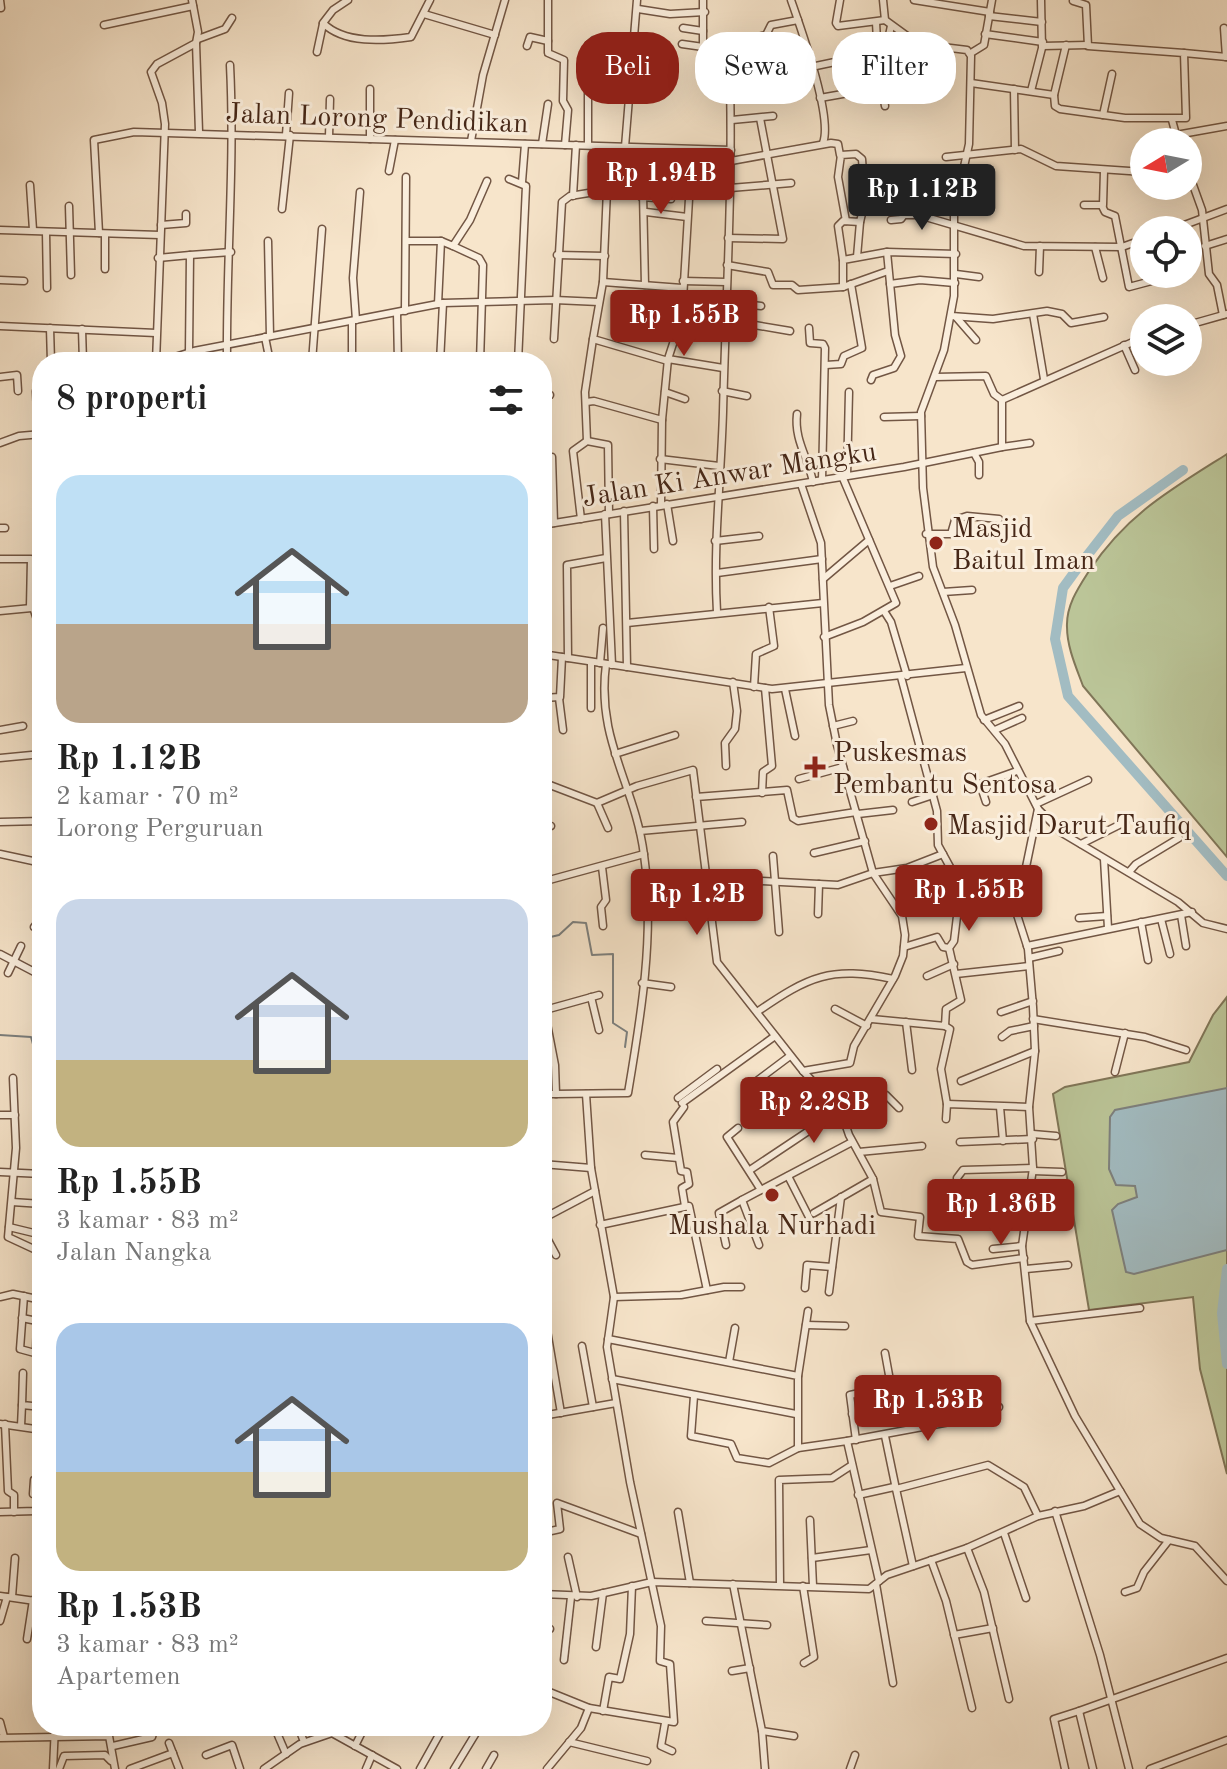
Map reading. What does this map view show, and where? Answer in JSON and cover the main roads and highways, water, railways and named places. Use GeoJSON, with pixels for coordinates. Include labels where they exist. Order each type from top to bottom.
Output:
{"type":"FeatureCollection","features":[{"type":"Feature","properties":{"kind":"water"},"geometry":{"type":"Polygon","coordinates":[[[1227,1088],[1227,1250],[1134,1274],[1126,1272],[1112,1210],[1118,1204],[1137,1197],[1135,1186],[1116,1185],[1109,1169],[1110,1117],[1115,1110],[1227,1088]]]}},
{"type":"Feature","properties":{"kind":"waterway"},"geometry":{"type":"LineString","coordinates":[[1183,470],[1118,516],[1079,566],[1063,588],[1055,639],[1068,696],[1227,876]]}},
{"type":"Feature","properties":{"kind":"waterway"},"geometry":{"type":"LineString","coordinates":[[552,937],[559,935],[573,922],[586,923],[592,955],[613,954],[613,1023],[627,1032],[625,1047]]}},
{"type":"Feature","properties":{"kind":"waterway"},"geometry":{"type":"LineString","coordinates":[[0,1035],[31,1037],[32,1041]]}},
{"type":"Feature","properties":{"kind":"waterway"},"geometry":{"type":"LineString","coordinates":[[1227,1269],[1222,1313],[1227,1364]]}},
{"type":"Feature","properties":{"kind":"place","name":"Masjid Baitul Iman"},"geometry":{"type":"Point","coordinates":[936,543]}},
{"type":"Feature","properties":{"kind":"place","name":"Puskesmas Pembantu Sentosa"},"geometry":{"type":"Point","coordinates":[815,767]}},
{"type":"Feature","properties":{"kind":"place","name":"Masjid Darut Taufiq"},"geometry":{"type":"Point","coordinates":[931,824]}},
{"type":"Feature","properties":{"kind":"place","name":"Mushala Nurhadi"},"geometry":{"type":"Point","coordinates":[772,1195]}}]}
